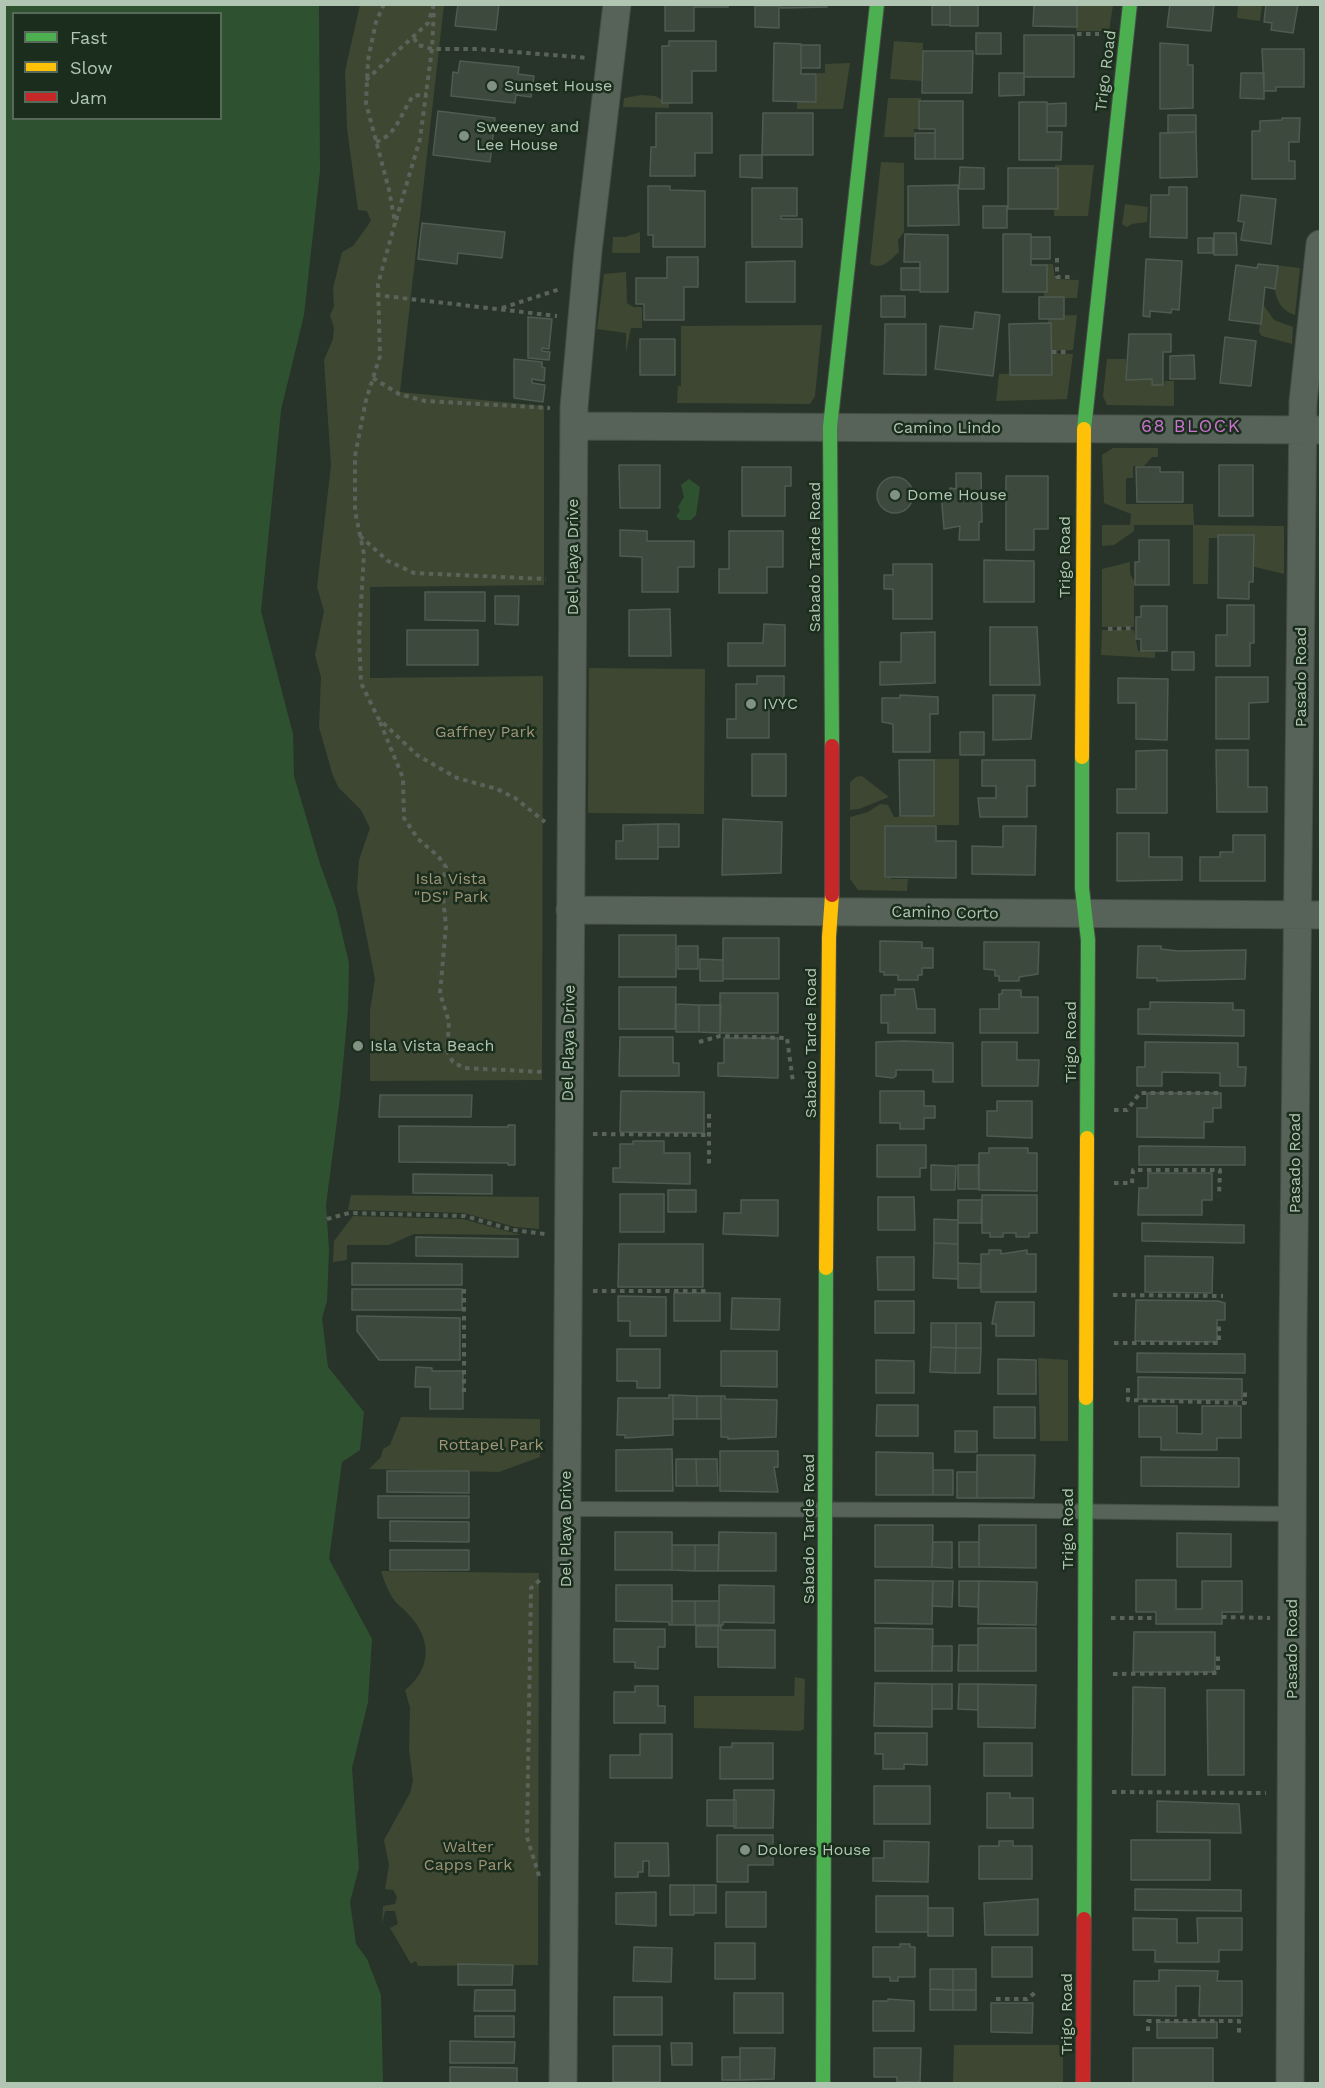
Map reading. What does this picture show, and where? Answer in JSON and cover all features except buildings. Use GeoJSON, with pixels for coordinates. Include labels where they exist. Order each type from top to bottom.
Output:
{"type":"FeatureCollection","features":[{"type":"Feature","properties":{"kind":"street","name":"Del Playa Drive"},"geometry":{"type":"LineString","coordinates":[[564,2084],[565,1509],[574,426],[577,359],[617,4]]}},
{"type":"Feature","properties":{"kind":"street","name":"Sabado Tarde Road"},"geometry":{"type":"LineString","coordinates":[[823,2084],[831,912],[830,427],[877,4]]}},
{"type":"Feature","properties":{"kind":"street","name":"Trigo Road"},"geometry":{"type":"LineString","coordinates":[[1083,2084],[1088,940],[1082,888],[1084,428],[1130,4]]}},
{"type":"Feature","properties":{"kind":"street","name":"Pasado Road"},"geometry":{"type":"LineString","coordinates":[[1290,2084],[1292,1514],[1309,915],[1312,430],[1303,402],[1320,244]]}},
{"type":"Feature","properties":{"kind":"street","name":"Camino Lindo"},"geometry":{"type":"LineString","coordinates":[[574,426],[1312,430]]}},
{"type":"Feature","properties":{"kind":"street","name":"Camino Corto"},"geometry":{"type":"LineString","coordinates":[[570,910],[1309,915]]}},
{"type":"Feature","properties":{"kind":"lane"},"geometry":{"type":"LineString","coordinates":[[565,1509],[1292,1514]]}},
{"type":"Feature","properties":{"kind":"path"},"geometry":{"type":"LineString","coordinates":[[384,4],[372,40],[366,80],[367,112],[395,223]]}},
{"type":"Feature","properties":{"kind":"path"},"geometry":{"type":"LineString","coordinates":[[366,80],[428,23],[434,7]]}},
{"type":"Feature","properties":{"kind":"path"},"geometry":{"type":"LineString","coordinates":[[434,7],[428,94],[418,147],[376,295],[380,356],[362,417],[355,456],[353,494],[364,554],[359,636],[361,683],[403,778],[404,818],[418,839],[438,856],[446,867],[442,888],[446,926],[445,946],[440,979],[449,1022],[447,1051],[453,1062],[464,1068],[544,1072]]}},
{"type":"Feature","properties":{"kind":"path"},"geometry":{"type":"LineString","coordinates":[[414,38],[418,45],[432,49],[478,49],[590,58]]}},
{"type":"Feature","properties":{"kind":"path"},"geometry":{"type":"LineString","coordinates":[[376,142],[387,139],[413,96],[428,94]]}},
{"type":"Feature","properties":{"kind":"path"},"geometry":{"type":"LineString","coordinates":[[1057,258],[1057,277],[1082,277]]}},
{"type":"Feature","properties":{"kind":"path"},"geometry":{"type":"LineString","coordinates":[[498,309],[531,301],[561,289]]}},
{"type":"Feature","properties":{"kind":"path"},"geometry":{"type":"LineString","coordinates":[[376,295],[558,316]]}},
{"type":"Feature","properties":{"kind":"path"},"geometry":{"type":"LineString","coordinates":[[373,378],[399,394],[425,401],[548,408]]}},
{"type":"Feature","properties":{"kind":"path"},"geometry":{"type":"LineString","coordinates":[[360,535],[388,561],[414,573],[546,579]]}},
{"type":"Feature","properties":{"kind":"path"},"geometry":{"type":"LineString","coordinates":[[1102,629],[1134,628]]}},
{"type":"Feature","properties":{"kind":"path"},"geometry":{"type":"LineString","coordinates":[[378,718],[417,755],[441,770],[457,778],[497,789],[515,798],[545,822]]}},
{"type":"Feature","properties":{"kind":"path"},"geometry":{"type":"LineString","coordinates":[[699,1042],[720,1036],[787,1038],[793,1082]]}},
{"type":"Feature","properties":{"kind":"path"},"geometry":{"type":"LineString","coordinates":[[1108,1110],[1127,1110],[1140,1093],[1222,1093]]}},
{"type":"Feature","properties":{"kind":"path"},"geometry":{"type":"LineString","coordinates":[[709,1114],[709,1166]]}},
{"type":"Feature","properties":{"kind":"path"},"geometry":{"type":"LineString","coordinates":[[589,1133],[709,1135]]}},
{"type":"Feature","properties":{"kind":"path"},"geometry":{"type":"LineString","coordinates":[[1108,1183],[1132,1183],[1133,1170],[1220,1170],[1219,1196]]}},
{"type":"Feature","properties":{"kind":"path"},"geometry":{"type":"LineString","coordinates":[[327,1219],[349,1213],[465,1216],[513,1230],[546,1234]]}},
{"type":"Feature","properties":{"kind":"path"},"geometry":{"type":"LineString","coordinates":[[464,1289],[464,1392]]}},
{"type":"Feature","properties":{"kind":"path"},"geometry":{"type":"LineString","coordinates":[[593,1291],[710,1291]]}},
{"type":"Feature","properties":{"kind":"path"},"geometry":{"type":"LineString","coordinates":[[1106,1295],[1223,1296]]}},
{"type":"Feature","properties":{"kind":"path"},"geometry":{"type":"LineString","coordinates":[[1086,1343],[1219,1343],[1219,1326]]}},
{"type":"Feature","properties":{"kind":"path"},"geometry":{"type":"LineString","coordinates":[[1128,1388],[1128,1400],[1245,1403],[1245,1389]]}},
{"type":"Feature","properties":{"kind":"path"},"geometry":{"type":"LineString","coordinates":[[543,1882],[536,1871],[527,1837],[531,1588],[545,1576]]}},
{"type":"Feature","properties":{"kind":"path"},"geometry":{"type":"LineString","coordinates":[[1222,1617],[1292,1618]]}},
{"type":"Feature","properties":{"kind":"path"},"geometry":{"type":"LineString","coordinates":[[1105,1618],[1156,1618]]}},
{"type":"Feature","properties":{"kind":"path"},"geometry":{"type":"LineString","coordinates":[[1105,1674],[1218,1673],[1218,1656]]}},
{"type":"Feature","properties":{"kind":"path"},"geometry":{"type":"LineString","coordinates":[[1105,1792],[1291,1793]]}},
{"type":"Feature","properties":{"kind":"path"},"geometry":{"type":"LineString","coordinates":[[996,1999],[1027,1999],[1036,1992]]}},
{"type":"Feature","properties":{"kind":"path"},"geometry":{"type":"LineString","coordinates":[[1148,2031],[1148,2021],[1239,2021],[1239,2032]]}},
{"type":"Feature","properties":{"kind":"green space"},"geometry":{"type":"Polygon","coordinates":[[[360,5],[444,5],[400,392],[544,406],[544,585],[370,587],[370,678],[543,676],[542,1080],[370,1081],[370,1011],[375,979],[357,889],[359,860],[370,828],[361,810],[339,788],[333,776],[319,727],[321,677],[315,655],[324,611],[317,587],[331,465],[324,360],[333,339],[334,328],[330,315],[334,306],[333,288],[342,252],[353,246],[371,221],[367,211],[358,210],[347,128],[345,71],[360,5]]]}},
{"type":"Feature","properties":{"kind":"green space"},"geometry":{"type":"Polygon","coordinates":[[[1076,5],[1113,5],[1109,31],[1076,31],[1076,5]]]}},
{"type":"Feature","properties":{"kind":"green space"},"geometry":{"type":"Polygon","coordinates":[[[1238,5],[1262,5],[1260,21],[1237,18],[1238,5]]]}},
{"type":"Feature","properties":{"kind":"green space"},"geometry":{"type":"Polygon","coordinates":[[[894,41],[923,43],[922,81],[890,79],[894,41]]]}},
{"type":"Feature","properties":{"kind":"green space"},"geometry":{"type":"Polygon","coordinates":[[[850,63],[843,109],[797,109],[797,102],[817,102],[817,73],[825,73],[825,64],[850,63]]]}},
{"type":"Feature","properties":{"kind":"green space"},"geometry":{"type":"Polygon","coordinates":[[[641,95],[655,96],[669,103],[669,108],[623,107],[624,98],[641,95]]]}},
{"type":"Feature","properties":{"kind":"green space"},"geometry":{"type":"Polygon","coordinates":[[[888,98],[921,98],[920,129],[914,129],[914,137],[884,137],[888,98]]]}},
{"type":"Feature","properties":{"kind":"green space"},"geometry":{"type":"Polygon","coordinates":[[[881,162],[904,163],[904,232],[898,240],[899,252],[886,264],[875,266],[870,264],[881,162]]]}},
{"type":"Feature","properties":{"kind":"green space"},"geometry":{"type":"Polygon","coordinates":[[[1055,165],[1094,165],[1088,216],[1054,216],[1055,165]]]}},
{"type":"Feature","properties":{"kind":"green space"},"geometry":{"type":"Polygon","coordinates":[[[1125,204],[1148,207],[1147,222],[1127,227],[1122,224],[1125,204]]]}},
{"type":"Feature","properties":{"kind":"green space"},"geometry":{"type":"Polygon","coordinates":[[[640,232],[640,253],[612,253],[613,237],[625,237],[640,232]]]}},
{"type":"Feature","properties":{"kind":"green space"},"geometry":{"type":"Polygon","coordinates":[[[1044,264],[1053,264],[1055,279],[1079,280],[1077,298],[1044,298],[1044,264]]]}},
{"type":"Feature","properties":{"kind":"green space"},"geometry":{"type":"Polygon","coordinates":[[[1275,265],[1300,268],[1295,315],[1288,312],[1278,301],[1274,280],[1275,265]]]}},
{"type":"Feature","properties":{"kind":"green space"},"geometry":{"type":"Polygon","coordinates":[[[626,272],[627,303],[633,307],[642,307],[642,328],[631,328],[626,353],[626,333],[597,329],[604,274],[626,272]]]}},
{"type":"Feature","properties":{"kind":"green space"},"geometry":{"type":"Polygon","coordinates":[[[1262,303],[1274,320],[1293,327],[1292,344],[1262,336],[1259,332],[1262,303]]]}},
{"type":"Feature","properties":{"kind":"green space"},"geometry":{"type":"Polygon","coordinates":[[[1077,315],[1073,350],[1049,351],[1048,316],[1077,315]]]}},
{"type":"Feature","properties":{"kind":"green space"},"geometry":{"type":"Polygon","coordinates":[[[822,325],[815,396],[810,404],[677,403],[678,386],[681,386],[681,326],[822,325]]]}},
{"type":"Feature","properties":{"kind":"green space"},"geometry":{"type":"Polygon","coordinates":[[[1049,353],[1073,354],[1067,399],[996,401],[999,374],[1049,372],[1049,353]]]}},
{"type":"Feature","properties":{"kind":"green space"},"geometry":{"type":"Polygon","coordinates":[[[1107,359],[1126,359],[1126,380],[1151,380],[1151,385],[1164,385],[1165,381],[1174,381],[1174,406],[1107,405],[1103,396],[1107,359]]]}},
{"type":"Feature","properties":{"kind":"green space"},"geometry":{"type":"Polygon","coordinates":[[[1113,448],[1158,448],[1158,457],[1152,457],[1144,466],[1133,466],[1133,478],[1126,478],[1126,504],[1193,504],[1194,525],[1284,526],[1284,574],[1251,566],[1251,538],[1209,538],[1208,584],[1193,584],[1193,525],[1134,525],[1134,531],[1114,545],[1102,546],[1102,525],[1130,525],[1131,514],[1104,503],[1102,455],[1113,448]]]}},
{"type":"Feature","properties":{"kind":"green space"},"geometry":{"type":"Polygon","coordinates":[[[1130,562],[1130,574],[1134,581],[1134,627],[1102,627],[1102,569],[1130,562]]]}},
{"type":"Feature","properties":{"kind":"green space"},"geometry":{"type":"Polygon","coordinates":[[[1102,630],[1134,630],[1138,651],[1155,652],[1155,658],[1101,655],[1102,630]]]}},
{"type":"Feature","properties":{"kind":"green space"},"geometry":{"type":"Polygon","coordinates":[[[589,668],[705,669],[704,814],[588,813],[589,668]]]}},
{"type":"Feature","properties":{"kind":"green space"},"geometry":{"type":"Polygon","coordinates":[[[933,759],[959,759],[959,825],[891,825],[891,879],[908,879],[907,891],[858,890],[850,879],[850,817],[868,812],[880,804],[888,805],[894,817],[933,816],[933,759]]]}},
{"type":"Feature","properties":{"kind":"green space"},"geometry":{"type":"Polygon","coordinates":[[[862,776],[889,797],[859,809],[850,810],[850,782],[862,776]]]}},
{"type":"Feature","properties":{"kind":"green space"},"geometry":{"type":"Polygon","coordinates":[[[351,1195],[539,1197],[539,1229],[515,1227],[464,1213],[348,1210],[351,1195]]]}},
{"type":"Feature","properties":{"kind":"green space"},"geometry":{"type":"Polygon","coordinates":[[[353,1216],[463,1219],[521,1235],[414,1234],[389,1245],[347,1245],[347,1260],[333,1262],[334,1241],[353,1216]]]}},
{"type":"Feature","properties":{"kind":"green space"},"geometry":{"type":"Polygon","coordinates":[[[1038,1358],[1068,1360],[1068,1441],[1040,1441],[1038,1358]]]}},
{"type":"Feature","properties":{"kind":"green space","name":"Rottapel Park"},"geometry":{"type":"Polygon","coordinates":[[[401,1417],[540,1419],[540,1457],[499,1472],[369,1469],[381,1457],[383,1449],[390,1445],[401,1417]]]}},
{"type":"Feature","properties":{"kind":"green space","name":"Walter Capps Park"},"geometry":{"type":"Polygon","coordinates":[[[381,1571],[539,1573],[538,1965],[418,1966],[416,1961],[411,1964],[390,1928],[398,1924],[395,1911],[385,1911],[382,1924],[383,1906],[395,1904],[397,1897],[393,1890],[385,1889],[389,1865],[384,1840],[410,1793],[413,1781],[409,1750],[410,1708],[405,1690],[420,1673],[426,1653],[425,1643],[416,1623],[395,1602],[381,1571]]]}},
{"type":"Feature","properties":{"kind":"green space"},"geometry":{"type":"Polygon","coordinates":[[[795,1677],[805,1679],[804,1729],[800,1731],[694,1728],[694,1696],[794,1696],[795,1677]]]}},
{"type":"Feature","properties":{"kind":"green space"},"geometry":{"type":"Polygon","coordinates":[[[954,2045],[1063,2045],[1063,2083],[953,2083],[954,2045]]]}},
{"type":"Feature","properties":{"kind":"shaded area"},"geometry":{"type":"Polygon","coordinates":[[[5,4],[319,5],[320,171],[304,315],[281,410],[261,611],[293,734],[294,776],[320,864],[336,908],[349,963],[348,1009],[340,1097],[326,1205],[329,1250],[327,1301],[322,1318],[328,1367],[364,1412],[360,1450],[342,1462],[329,1559],[372,1639],[368,1702],[352,1768],[359,1868],[350,1902],[356,1944],[367,1959],[381,1995],[383,2083],[5,2083],[5,4]]]}},
{"type":"Feature","properties":{"kind":"shaded area"},"geometry":{"type":"Polygon","coordinates":[[[689,479],[700,487],[696,515],[691,520],[680,520],[676,516],[684,497],[681,485],[689,479]]]}},
{"type":"Feature","properties":{"kind":"traffic: fast"},"geometry":{"type":"LineString","coordinates":[[832,746],[830,427],[877,4]]}},
{"type":"Feature","properties":{"kind":"traffic: fast"},"geometry":{"type":"LineString","coordinates":[[1084,429],[1130,4]]}},
{"type":"Feature","properties":{"kind":"traffic: fast"},"geometry":{"type":"LineString","coordinates":[[1082,757],[1082,888],[1088,940],[1087,1138]]}},
{"type":"Feature","properties":{"kind":"traffic: fast"},"geometry":{"type":"LineString","coordinates":[[823,2084],[826,1268]]}},
{"type":"Feature","properties":{"kind":"traffic: fast"},"geometry":{"type":"LineString","coordinates":[[1084,1919],[1086,1398]]}},
{"type":"Feature","properties":{"kind":"traffic: slow"},"geometry":{"type":"LineString","coordinates":[[1082,757],[1084,429]]}},
{"type":"Feature","properties":{"kind":"traffic: slow"},"geometry":{"type":"LineString","coordinates":[[826,1268],[829,937],[832,895]]}},
{"type":"Feature","properties":{"kind":"traffic: slow"},"geometry":{"type":"LineString","coordinates":[[1086,1398],[1087,1138]]}},
{"type":"Feature","properties":{"kind":"traffic: jam"},"geometry":{"type":"LineString","coordinates":[[832,746],[832,895]]}},
{"type":"Feature","properties":{"kind":"traffic: jam"},"geometry":{"type":"LineString","coordinates":[[1083,2084],[1084,1919]]}},
{"type":"Feature","properties":{"kind":"place","name":"Sunset House"},"geometry":{"type":"Point","coordinates":[492,86]}},
{"type":"Feature","properties":{"kind":"place","name":"Sweeney and Lee House"},"geometry":{"type":"Point","coordinates":[464,136]}},
{"type":"Feature","properties":{"kind":"place","name":"Dome House"},"geometry":{"type":"Point","coordinates":[895,495]}},
{"type":"Feature","properties":{"kind":"place","name":"IVYC"},"geometry":{"type":"Point","coordinates":[751,704]}},
{"type":"Feature","properties":{"kind":"place","name":"Isla Vista Beach"},"geometry":{"type":"Point","coordinates":[358,1046]}},
{"type":"Feature","properties":{"kind":"place","name":"Dolores House"},"geometry":{"type":"Point","coordinates":[745,1850]}},
{"type":"Feature","properties":{"kind":"district","name":"68 BLOCK"},"geometry":{"type":"Point","coordinates":[1191,427]}},
{"type":"Feature","properties":{"kind":"park label","name":"Gaffney Park"},"geometry":{"type":"Point","coordinates":[485,732]}},
{"type":"Feature","properties":{"kind":"park label","name":"Isla Vista \"DS\" Park"},"geometry":{"type":"Point","coordinates":[451,888]}}]}
